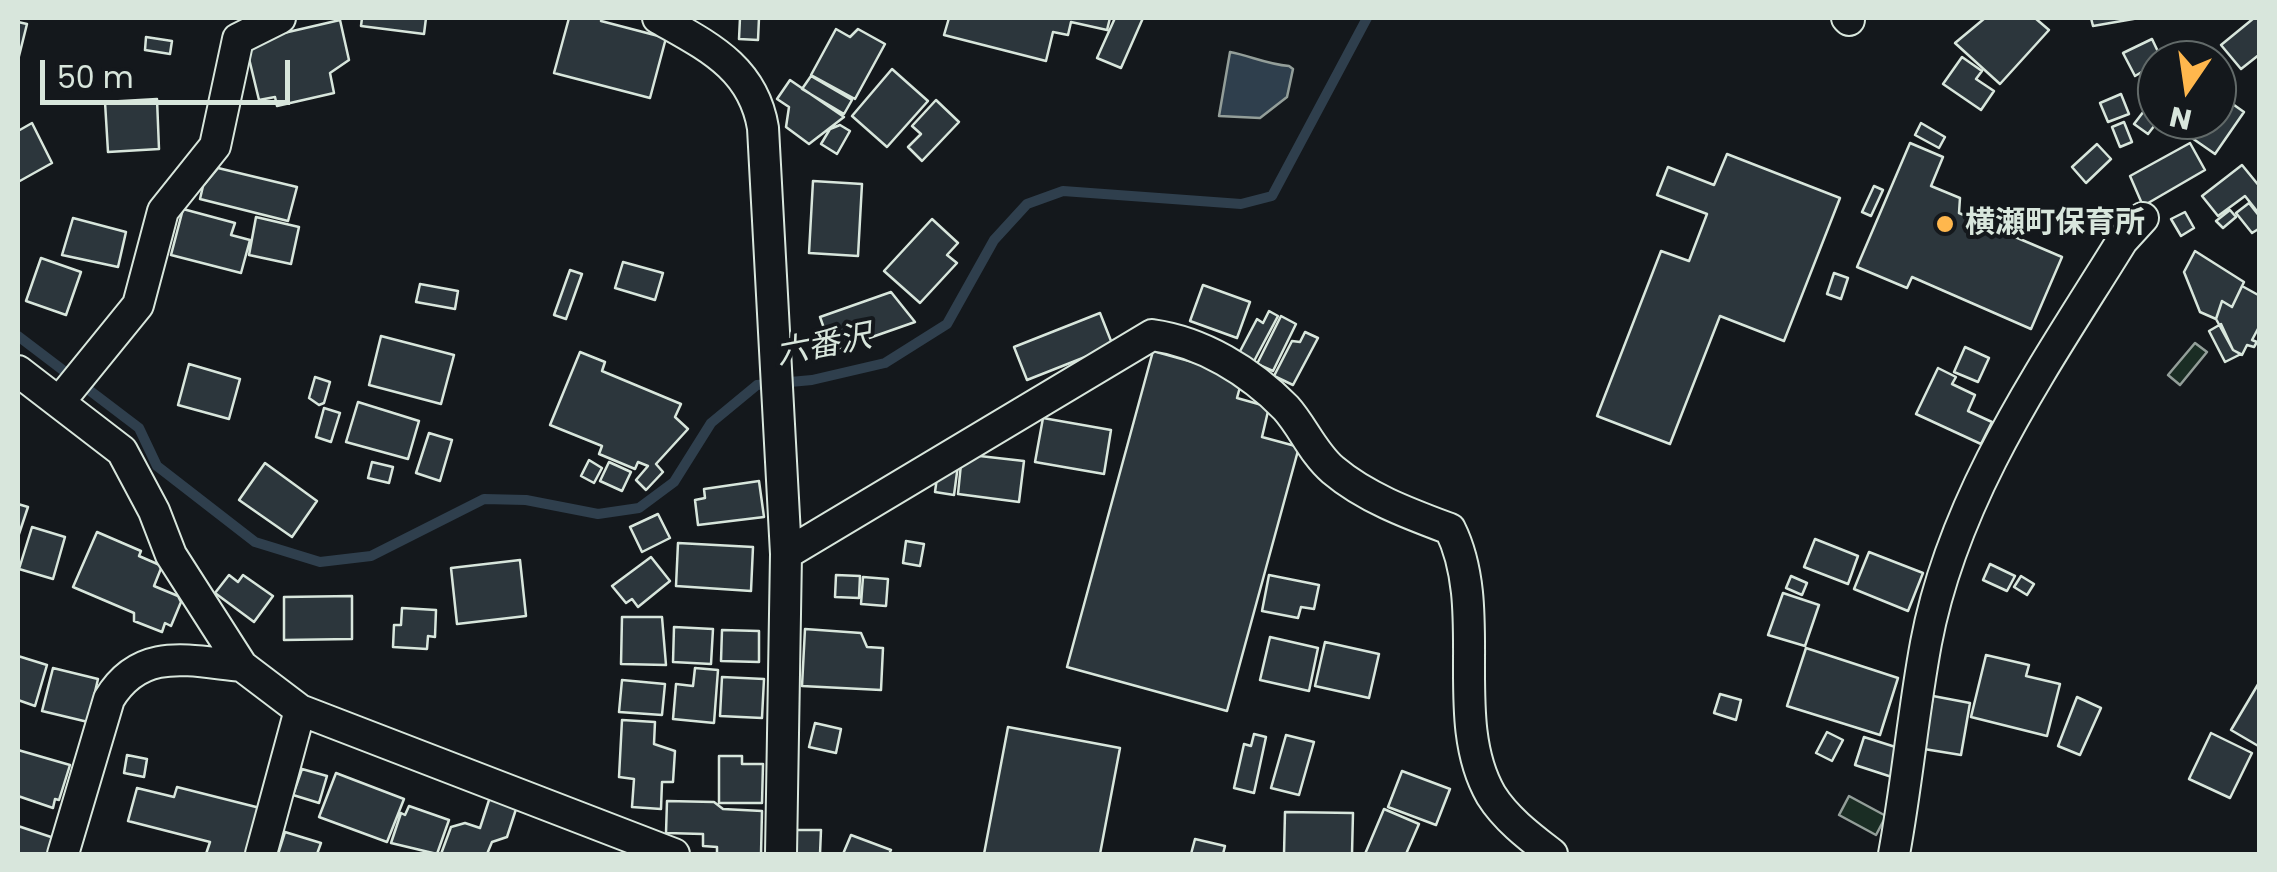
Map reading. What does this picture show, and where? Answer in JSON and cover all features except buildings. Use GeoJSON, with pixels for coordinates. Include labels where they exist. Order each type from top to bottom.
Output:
{"type":"FeatureCollection","features":[{"type":"Feature","properties":{"kind":"street"},"geometry":{"type":"LineString","coordinates":[[65,396],[138,305],[163,211],[215,146],[238,39],[280,18]]}},
{"type":"Feature","properties":{"kind":"street"},"geometry":{"type":"LineString","coordinates":[[658,18],[723,55],[752,86],[760,106],[779,365],[786,554],[781,854]]}},
{"type":"Feature","properties":{"kind":"street"},"geometry":{"type":"LineString","coordinates":[[1894,854],[1926,642],[1944,578],[1994,448],[2122,241],[2143,218]]}},
{"type":"Feature","properties":{"kind":"street"},"geometry":{"type":"LineString","coordinates":[[786,554],[1152,335],[1183,339],[1236,367],[1286,408],[1329,467],[1360,491],[1450,529],[1466,560],[1474,744],[1490,794],[1517,826],[1552,854]]}},
{"type":"Feature","properties":{"kind":"street"},"geometry":{"type":"LineString","coordinates":[[18,371],[65,396],[122,452],[154,510],[171,555],[242,666],[300,710],[674,854]]}},
{"type":"Feature","properties":{"kind":"street"},"geometry":{"type":"LineString","coordinates":[[63,854],[109,699],[120,681],[136,666],[173,660],[242,666]]}},
{"type":"Feature","properties":{"kind":"street"},"geometry":{"type":"LineString","coordinates":[[261,854],[300,710]]}},
{"type":"Feature","properties":{"kind":"green space"},"geometry":{"type":"Polygon","coordinates":[[[2195,343],[2207,352],[2180,385],[2168,375],[2195,343]]]}},
{"type":"Feature","properties":{"kind":"green space"},"geometry":{"type":"Polygon","coordinates":[[[1849,796],[1886,816],[1876,835],[1839,815],[1849,796]]]}},
{"type":"Feature","properties":{"kind":"water"},"geometry":{"type":"Polygon","coordinates":[[[1230,52],[1293,69],[1287,97],[1260,118],[1219,116],[1230,52]]]}},
{"type":"Feature","properties":{"kind":"waterway","name":"六番沢"},"geometry":{"type":"LineString","coordinates":[[18,336],[139,428],[157,466],[255,542],[320,562],[371,556],[484,499],[526,500],[598,514],[639,508],[674,482],[711,423],[757,385],[812,380],[885,363],[947,324],[994,240],[1027,204],[1063,191],[1241,204],[1272,196],[1367,18]]}},
{"type":"Feature","properties":{"kind":"place","name":"横瀬町保育所"},"geometry":{"type":"Point","coordinates":[1945,224]}}]}
